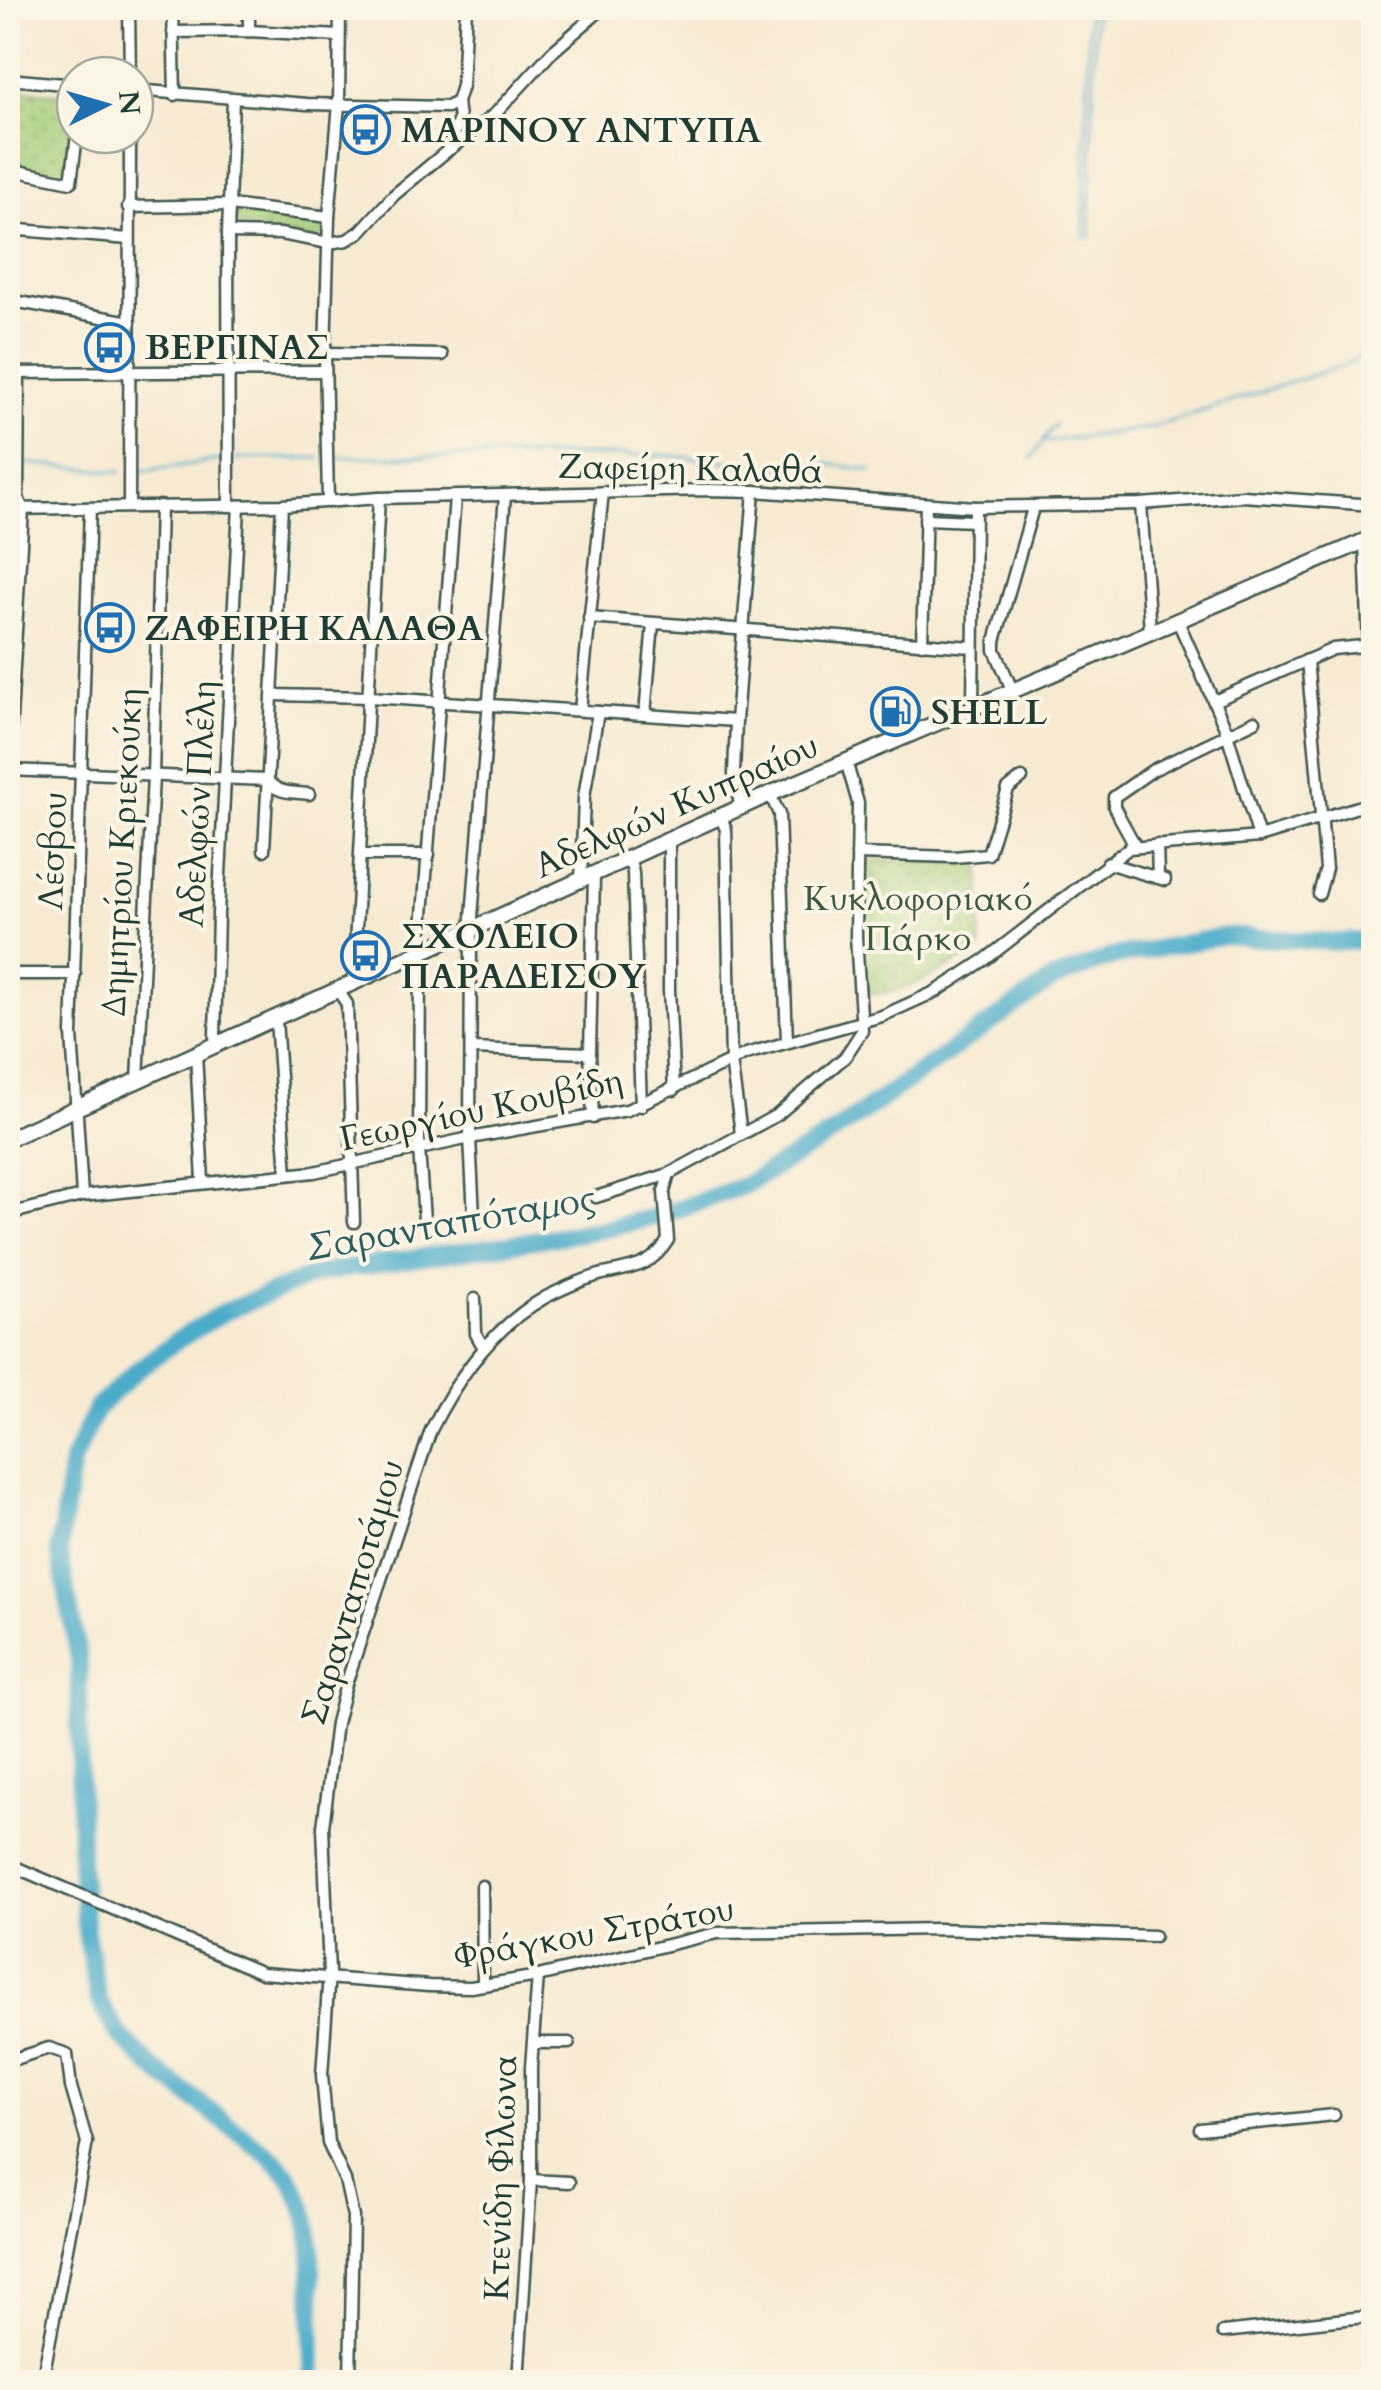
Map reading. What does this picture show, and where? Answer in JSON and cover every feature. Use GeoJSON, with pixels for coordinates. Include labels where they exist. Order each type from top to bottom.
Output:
{"type":"FeatureCollection","features":[{"type":"Feature","properties":{"kind":"main road","name":"Αδελφών Κυπραίου"},"geometry":{"type":"LineString","coordinates":[[8,1136],[276,1020],[770,794],[1369,539]]}},
{"type":"Feature","properties":{"kind":"street"},"geometry":{"type":"LineString","coordinates":[[129,8],[130,55]]}},
{"type":"Feature","properties":{"kind":"street"},"geometry":{"type":"LineString","coordinates":[[173,8],[174,95]]}},
{"type":"Feature","properties":{"kind":"street"},"geometry":{"type":"LineString","coordinates":[[249,8],[249,31]]}},
{"type":"Feature","properties":{"kind":"street"},"geometry":{"type":"LineString","coordinates":[[328,502],[325,353],[329,218],[339,104],[340,8]]}},
{"type":"Feature","properties":{"kind":"street"},"geometry":{"type":"LineString","coordinates":[[446,151],[459,119],[457,102],[462,86],[466,8]]}},
{"type":"Feature","properties":{"kind":"street"},"geometry":{"type":"LineString","coordinates":[[228,233],[280,234],[341,243],[360,232],[394,195],[496,112],[551,53],[603,8]]}},
{"type":"Feature","properties":{"kind":"street"},"geometry":{"type":"LineString","coordinates":[[173,32],[339,36]]}},
{"type":"Feature","properties":{"kind":"street"},"geometry":{"type":"LineString","coordinates":[[8,79],[55,83]]}},
{"type":"Feature","properties":{"kind":"street"},"geometry":{"type":"LineString","coordinates":[[155,93],[339,104],[448,107],[457,102]]}},
{"type":"Feature","properties":{"kind":"street","name":"Αδελφών Πλέλη"},"geometry":{"type":"LineString","coordinates":[[219,1044],[215,1037],[234,506],[228,233],[234,99]]}},
{"type":"Feature","properties":{"kind":"street"},"geometry":{"type":"LineString","coordinates":[[8,170],[71,182],[74,155]]}},
{"type":"Feature","properties":{"kind":"street"},"geometry":{"type":"LineString","coordinates":[[129,155],[130,508]]}},
{"type":"Feature","properties":{"kind":"street"},"geometry":{"type":"LineString","coordinates":[[128,206],[229,205],[329,218]]}},
{"type":"Feature","properties":{"kind":"street"},"geometry":{"type":"LineString","coordinates":[[8,229],[129,239]]}},
{"type":"Feature","properties":{"kind":"street"},"geometry":{"type":"LineString","coordinates":[[8,300],[130,322]]}},
{"type":"Feature","properties":{"kind":"street"},"geometry":{"type":"LineString","coordinates":[[325,353],[442,354]]}},
{"type":"Feature","properties":{"kind":"street"},"geometry":{"type":"LineString","coordinates":[[267,780],[8,770],[9,696],[23,509],[18,498],[13,373],[325,371]]}},
{"type":"Feature","properties":{"kind":"street"},"geometry":{"type":"LineString","coordinates":[[8,429],[17,452]]}},
{"type":"Feature","properties":{"kind":"street"},"geometry":{"type":"LineString","coordinates":[[742,808],[734,774],[736,721],[754,491]]}},
{"type":"Feature","properties":{"kind":"street","name":"Ζαφείρη Καλαθά"},"geometry":{"type":"LineString","coordinates":[[8,509],[754,491],[975,507],[1141,504],[1243,496],[1374,506]]}},
{"type":"Feature","properties":{"kind":"street"},"geometry":{"type":"LineString","coordinates":[[580,710],[604,492]]}},
{"type":"Feature","properties":{"kind":"street"},"geometry":{"type":"LineString","coordinates":[[474,1216],[470,1138],[471,930],[505,496]]}},
{"type":"Feature","properties":{"kind":"street"},"geometry":{"type":"LineString","coordinates":[[424,1220],[419,1148],[420,954],[455,497]]}},
{"type":"Feature","properties":{"kind":"street"},"geometry":{"type":"LineString","coordinates":[[353,984],[378,498]]}},
{"type":"Feature","properties":{"kind":"street"},"geometry":{"type":"LineString","coordinates":[[922,644],[926,504]]}},
{"type":"Feature","properties":{"kind":"street"},"geometry":{"type":"LineString","coordinates":[[1141,504],[1150,631]]}},
{"type":"Feature","properties":{"kind":"street"},"geometry":{"type":"LineString","coordinates":[[264,850],[282,505]]}},
{"type":"Feature","properties":{"kind":"street","name":"Δημητρίου Κριεκούκη"},"geometry":{"type":"LineString","coordinates":[[138,1080],[153,776],[160,506]]}},
{"type":"Feature","properties":{"kind":"street"},"geometry":{"type":"LineString","coordinates":[[973,709],[975,507]]}},
{"type":"Feature","properties":{"kind":"street","name":"Λέσβου"},"geometry":{"type":"LineString","coordinates":[[82,1196],[72,1034],[90,508]]}},
{"type":"Feature","properties":{"kind":"street"},"geometry":{"type":"LineString","coordinates":[[1013,692],[995,642],[1033,508]]}},
{"type":"Feature","properties":{"kind":"street"},"geometry":{"type":"LineString","coordinates":[[925,519],[974,521]]}},
{"type":"Feature","properties":{"kind":"street"},"geometry":{"type":"LineString","coordinates":[[1369,539],[1374,783]]}},
{"type":"Feature","properties":{"kind":"street"},"geometry":{"type":"LineString","coordinates":[[589,618],[972,647]]}},
{"type":"Feature","properties":{"kind":"street"},"geometry":{"type":"LineString","coordinates":[[1177,618],[1227,735],[1259,837]]}},
{"type":"Feature","properties":{"kind":"street"},"geometry":{"type":"LineString","coordinates":[[645,714],[652,624]]}},
{"type":"Feature","properties":{"kind":"street"},"geometry":{"type":"LineString","coordinates":[[1214,701],[1333,649],[1371,645]]}},
{"type":"Feature","properties":{"kind":"street"},"geometry":{"type":"LineString","coordinates":[[1307,660],[1326,870],[1320,894]]}},
{"type":"Feature","properties":{"kind":"street"},"geometry":{"type":"LineString","coordinates":[[272,694],[736,721]]}},
{"type":"Feature","properties":{"kind":"street"},"geometry":{"type":"LineString","coordinates":[[593,1118],[584,797],[598,712]]}},
{"type":"Feature","properties":{"kind":"street"},"geometry":{"type":"LineString","coordinates":[[1136,846],[1114,807],[1114,797],[1153,770],[1255,721]]}},
{"type":"Feature","properties":{"kind":"street"},"geometry":{"type":"LineString","coordinates":[[596,1198],[669,1174],[777,1114],[845,1057],[857,1041],[862,1021],[856,936],[858,803],[846,761]]}},
{"type":"Feature","properties":{"kind":"street"},"geometry":{"type":"LineString","coordinates":[[857,854],[988,854],[1008,789],[1022,778]]}},
{"type":"Feature","properties":{"kind":"street"},"geometry":{"type":"LineString","coordinates":[[267,780],[284,792],[308,794]]}},
{"type":"Feature","properties":{"kind":"street"},"geometry":{"type":"LineString","coordinates":[[770,794],[778,814],[787,1042]]}},
{"type":"Feature","properties":{"kind":"street","name":"Γεωργίου Κουβίδη"},"geometry":{"type":"LineString","coordinates":[[8,1214],[82,1196],[351,1164],[641,1106],[731,1061],[882,1016],[937,990],[986,959],[1107,862],[1136,846],[1259,837],[1374,802]]}},
{"type":"Feature","properties":{"kind":"street"},"geometry":{"type":"LineString","coordinates":[[721,817],[726,830],[731,1061],[741,1133]]}},
{"type":"Feature","properties":{"kind":"street"},"geometry":{"type":"LineString","coordinates":[[1373,898],[1374,836]]}},
{"type":"Feature","properties":{"kind":"street"},"geometry":{"type":"LineString","coordinates":[[669,841],[674,1090]]}},
{"type":"Feature","properties":{"kind":"street"},"geometry":{"type":"LineString","coordinates":[[1107,862],[1161,878],[1157,845]]}},
{"type":"Feature","properties":{"kind":"street"},"geometry":{"type":"LineString","coordinates":[[361,854],[429,855]]}},
{"type":"Feature","properties":{"kind":"street"},"geometry":{"type":"LineString","coordinates":[[630,860],[641,1106]]}},
{"type":"Feature","properties":{"kind":"street"},"geometry":{"type":"LineString","coordinates":[[8,974],[75,974]]}},
{"type":"Feature","properties":{"kind":"street"},"geometry":{"type":"LineString","coordinates":[[338,992],[347,1004],[354,1222]]}},
{"type":"Feature","properties":{"kind":"street"},"geometry":{"type":"LineString","coordinates":[[276,1020],[287,1174]]}},
{"type":"Feature","properties":{"kind":"street"},"geometry":{"type":"LineString","coordinates":[[471,1049],[590,1053]]}},
{"type":"Feature","properties":{"kind":"street"},"geometry":{"type":"LineString","coordinates":[[196,1054],[203,1181]]}},
{"type":"Feature","properties":{"kind":"street","name":"Σαρανταποτάμου"},"geometry":{"type":"LineString","coordinates":[[350,2382],[352,2217],[345,2180],[328,2143],[322,2075],[329,1950],[322,1842],[339,1707],[415,1469],[430,1430],[452,1392],[484,1348],[546,1298],[588,1279],[645,1265],[668,1240],[664,1183],[669,1174]]}},
{"type":"Feature","properties":{"kind":"street"},"geometry":{"type":"LineString","coordinates":[[474,1299],[476,1334],[484,1348]]}},
{"type":"Feature","properties":{"kind":"street","name":"Φράγκου Στράτου"},"geometry":{"type":"LineString","coordinates":[[8,1864],[262,1973],[327,1980],[455,1987],[483,1984],[538,1976],[698,1935],[745,1931],[968,1929],[1154,1936]]}},
{"type":"Feature","properties":{"kind":"street"},"geometry":{"type":"LineString","coordinates":[[482,1886],[483,1984]]}},
{"type":"Feature","properties":{"kind":"street","name":"Κτενίδη Φίλωνα"},"geometry":{"type":"LineString","coordinates":[[518,2382],[531,2180],[538,1976]]}},
{"type":"Feature","properties":{"kind":"street"},"geometry":{"type":"LineString","coordinates":[[533,2043],[570,2044]]}},
{"type":"Feature","properties":{"kind":"street"},"geometry":{"type":"LineString","coordinates":[[8,2061],[49,2048],[67,2054],[71,2087],[87,2142],[42,2382]]}},
{"type":"Feature","properties":{"kind":"street"},"geometry":{"type":"LineString","coordinates":[[1200,2129],[1334,2115]]}},
{"type":"Feature","properties":{"kind":"street"},"geometry":{"type":"LineString","coordinates":[[531,2180],[568,2182]]}},
{"type":"Feature","properties":{"kind":"street"},"geometry":{"type":"LineString","coordinates":[[1223,2332],[1374,2316]]}},
{"type":"Feature","properties":{"kind":"green space"},"geometry":{"type":"Polygon","coordinates":[[[8,89],[55,93],[55,155],[68,155],[66,174],[8,166],[8,89]]]}},
{"type":"Feature","properties":{"kind":"green space"},"geometry":{"type":"Polygon","coordinates":[[[233,213],[324,217],[323,242],[237,225],[233,213]]]}},
{"type":"Feature","properties":{"kind":"green space","name":"Κυκλοφοριακό Πάρκο"},"geometry":{"type":"Polygon","coordinates":[[[871,860],[981,863],[980,948],[911,985],[870,993],[863,982],[862,868],[871,860]]]}},
{"type":"Feature","properties":{"kind":"waterway"},"geometry":{"type":"LineString","coordinates":[[1084,237],[1089,8]]}},
{"type":"Feature","properties":{"kind":"waterway"},"geometry":{"type":"LineString","coordinates":[[1090,238],[1095,8]]}},
{"type":"Feature","properties":{"kind":"waterway"},"geometry":{"type":"LineString","coordinates":[[1044,442],[1150,428],[1344,365],[1374,348]]}},
{"type":"Feature","properties":{"kind":"waterway"},"geometry":{"type":"LineString","coordinates":[[1031,459],[1055,424]]}},
{"type":"Feature","properties":{"kind":"waterway"},"geometry":{"type":"LineString","coordinates":[[336,457],[664,455],[771,466],[827,464],[872,470]]}},
{"type":"Feature","properties":{"kind":"waterway"},"geometry":{"type":"LineString","coordinates":[[236,459],[320,458]]}},
{"type":"Feature","properties":{"kind":"waterway"},"geometry":{"type":"LineString","coordinates":[[136,472],[221,460]]}},
{"type":"Feature","properties":{"kind":"waterway"},"geometry":{"type":"LineString","coordinates":[[23,463],[121,472]]}},
{"type":"Feature","properties":{"kind":"waterway","name":"Σαρανταπόταμος"},"geometry":{"type":"LineString","coordinates":[[313,2382],[312,2250],[306,2211],[290,2177],[271,2157],[153,2068],[118,2034],[98,1999],[86,1932],[80,1864],[79,1660],[59,1550],[72,1462],[96,1409],[138,1369],[178,1340],[224,1312],[319,1273],[600,1230],[658,1216],[743,1186],[830,1135],[1052,980],[1112,957],[1225,936],[1374,941]]}},
{"type":"Feature","properties":{"kind":"place","name":"ΜΑΡΙΝΟΥ ΑΝΤΥΠΑ"},"geometry":{"type":"Point","coordinates":[366,130]}},
{"type":"Feature","properties":{"kind":"place","name":"ΒΕΡΓΙΝΑΣ"},"geometry":{"type":"Point","coordinates":[110,347]}},
{"type":"Feature","properties":{"kind":"place","name":"ΖΑΦΕΙΡΗ ΚΑΛΑΘΑ"},"geometry":{"type":"Point","coordinates":[109,628]}},
{"type":"Feature","properties":{"kind":"place","name":"SHELL"},"geometry":{"type":"Point","coordinates":[896,712]}},
{"type":"Feature","properties":{"kind":"place","name":"ΣΧΟΛΕΙΟ ΠΑΡΑΔΕΙΣΟΥ"},"geometry":{"type":"Point","coordinates":[366,956]}}]}
